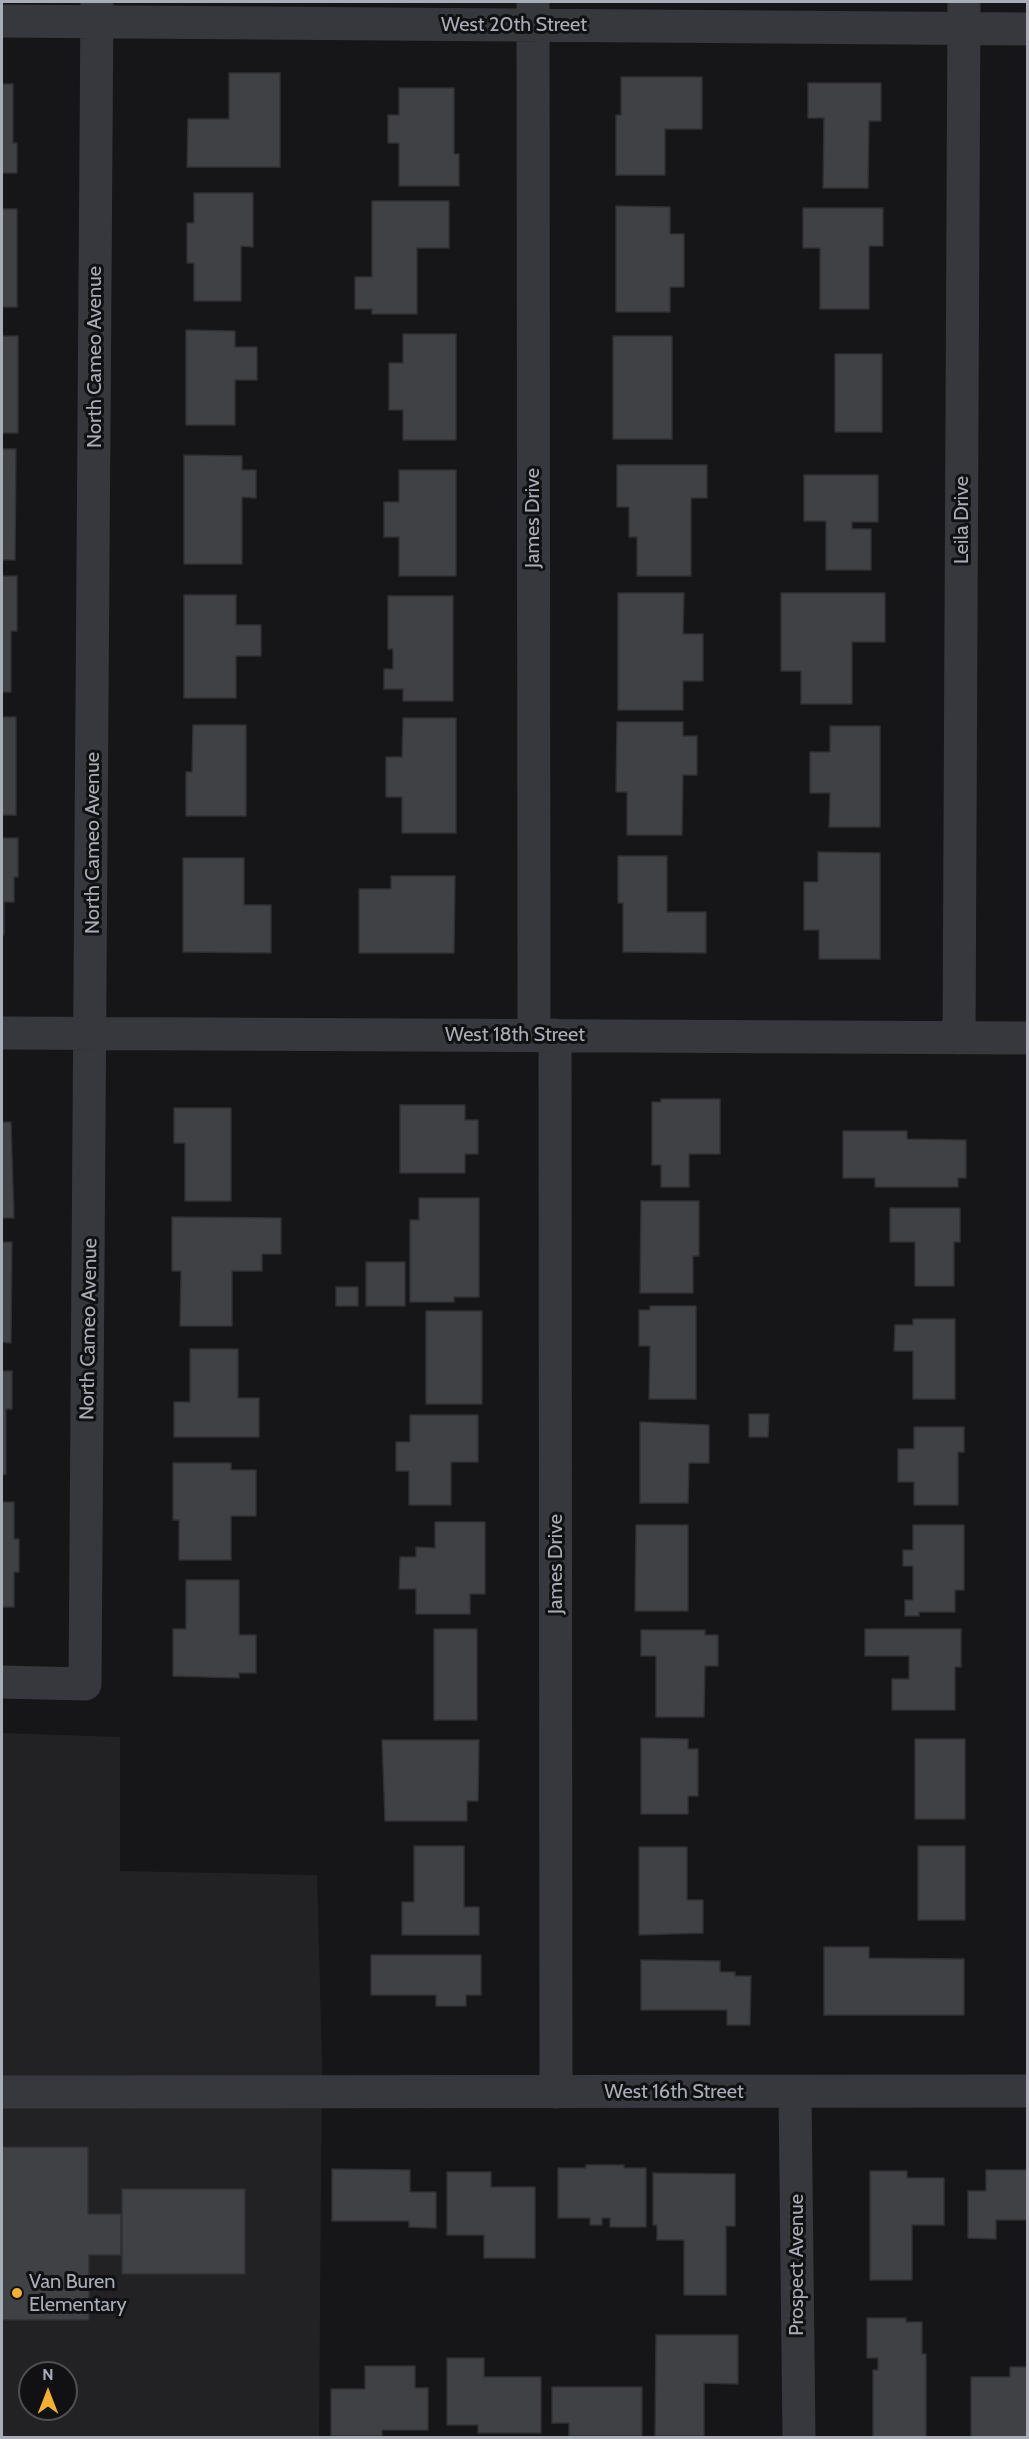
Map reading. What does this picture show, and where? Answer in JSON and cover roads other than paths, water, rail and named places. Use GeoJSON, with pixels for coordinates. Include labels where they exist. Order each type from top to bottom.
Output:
{"type":"FeatureCollection","features":[{"type":"Feature","properties":{"kind":"street","name":"West 20th Street"},"geometry":{"type":"LineString","coordinates":[[2,21],[97,12],[964,15],[1028,29]]}},
{"type":"Feature","properties":{"kind":"street","name":"North Cameo Avenue"},"geometry":{"type":"LineString","coordinates":[[2,1682],[86,1684],[97,12]]}},
{"type":"Feature","properties":{"kind":"street","name":"James Drive"},"geometry":{"type":"LineString","coordinates":[[533,13],[556,2092]]}},
{"type":"Feature","properties":{"kind":"street","name":"Leila Drive"},"geometry":{"type":"LineString","coordinates":[[959,1038],[964,15]]}},
{"type":"Feature","properties":{"kind":"street","name":"West 18th Street"},"geometry":{"type":"LineString","coordinates":[[2,1033],[1028,1038]]}},
{"type":"Feature","properties":{"kind":"street","name":"West 16th Street"},"geometry":{"type":"LineString","coordinates":[[2,2092],[1028,2091]]}},
{"type":"Feature","properties":{"kind":"street","name":"Prospect Avenue"},"geometry":{"type":"LineString","coordinates":[[795,2092],[799,2438]]}},
{"type":"Feature","properties":{"kind":"place","name":"Van Buren Elementary"},"geometry":{"type":"Point","coordinates":[17,2293]}}]}
